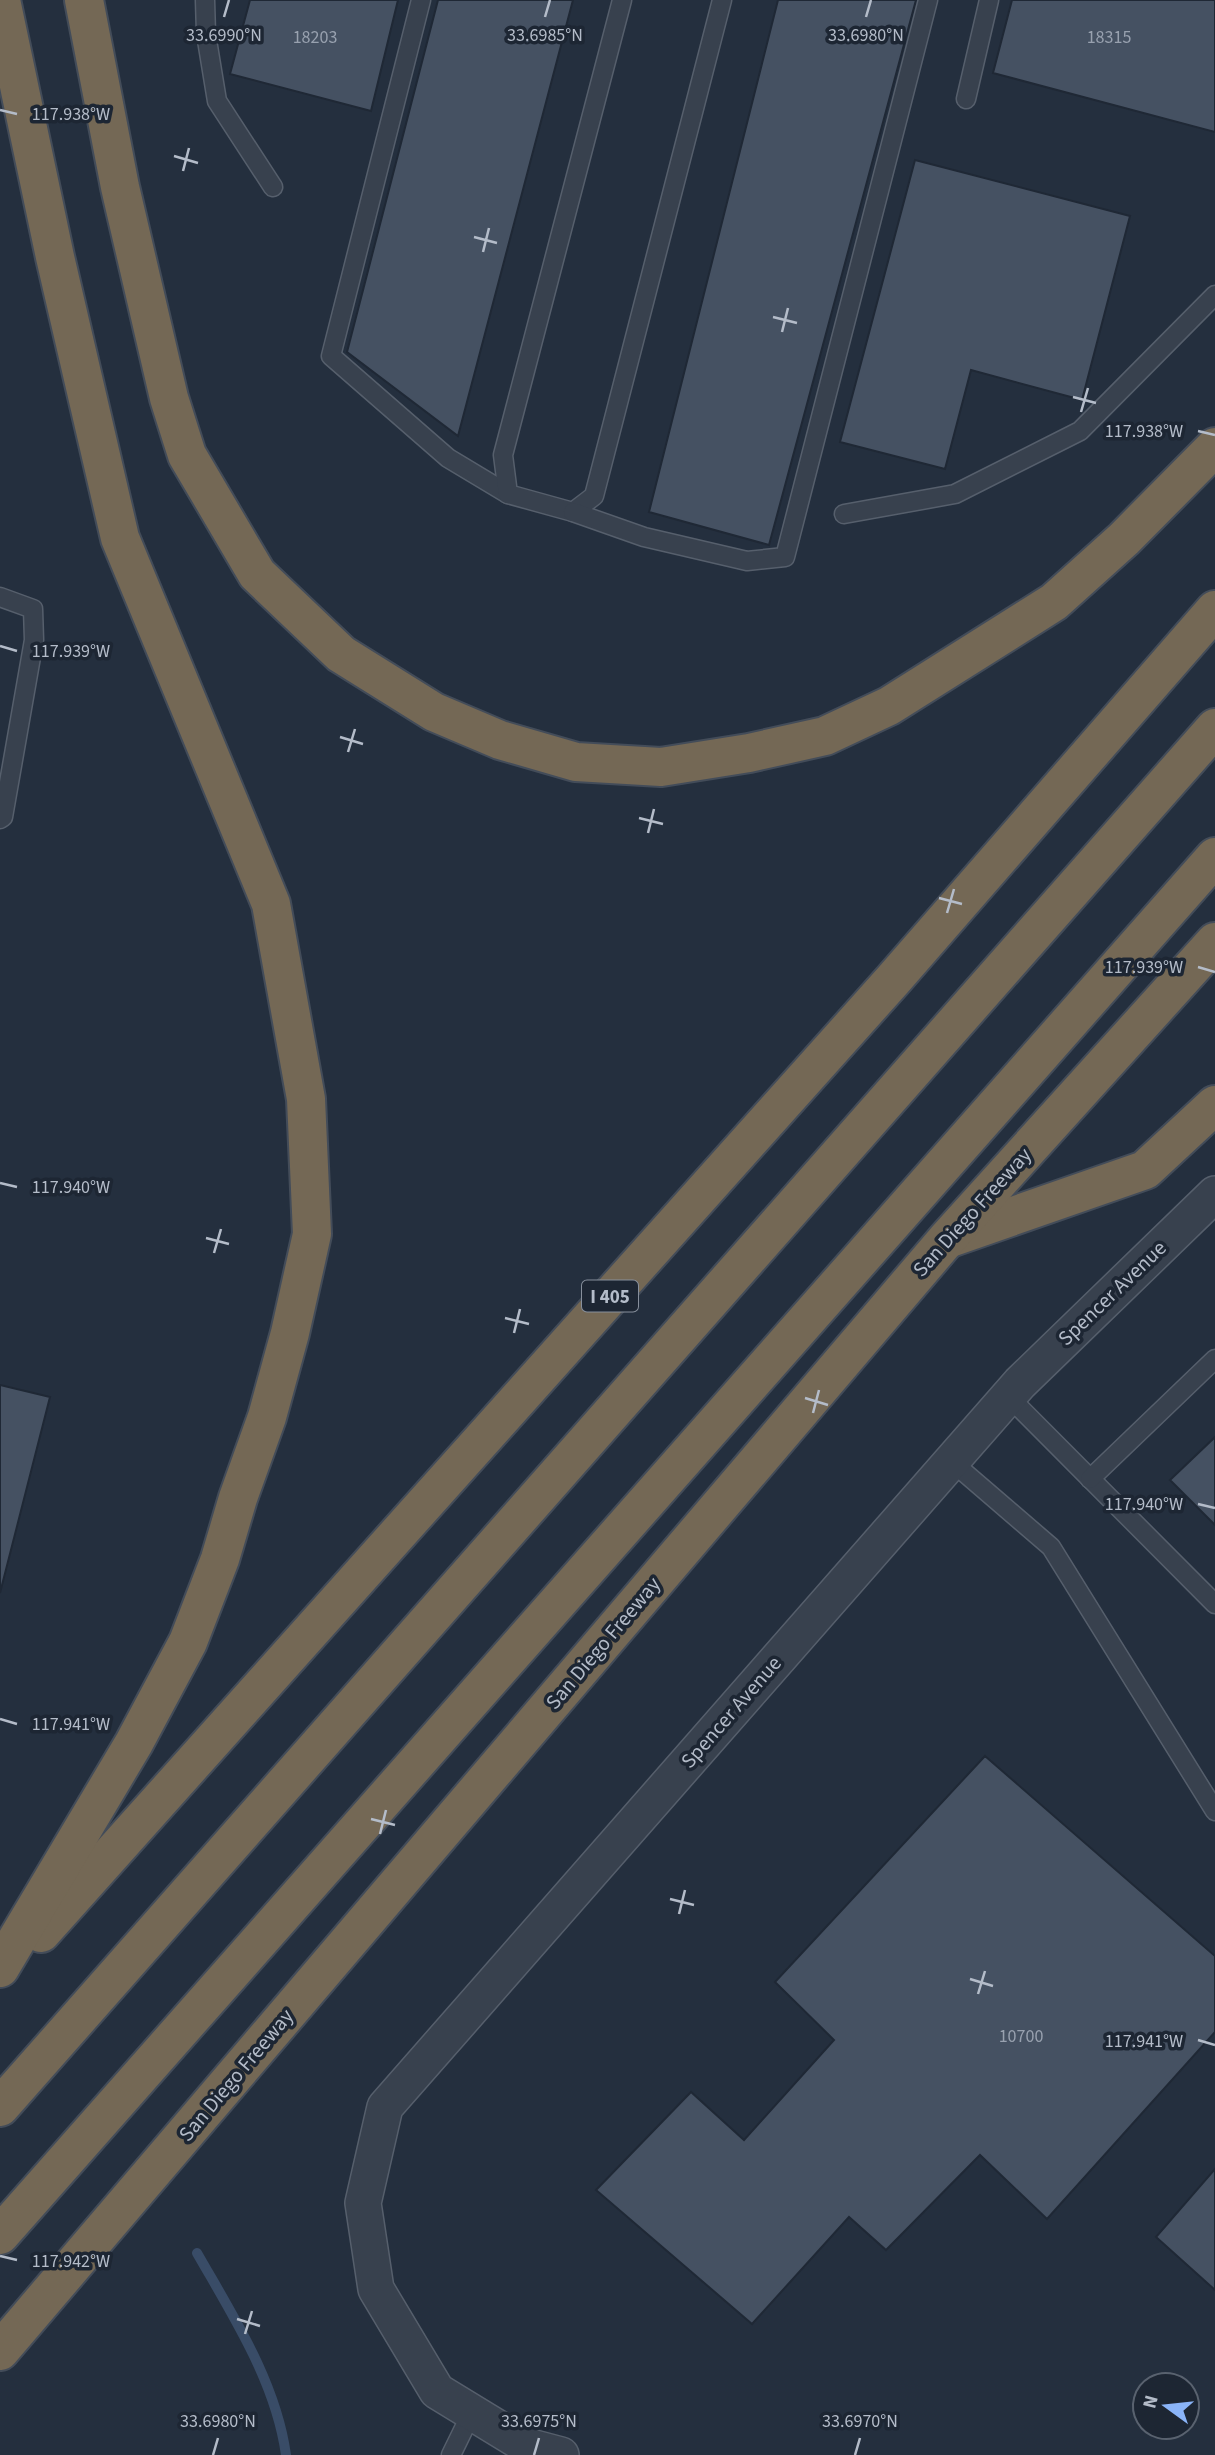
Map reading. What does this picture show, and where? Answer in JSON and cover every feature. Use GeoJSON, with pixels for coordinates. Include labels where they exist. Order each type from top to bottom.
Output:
{"type":"FeatureCollection","features":[{"type":"Feature","properties":{"kind":"highway"},"geometry":{"type":"LineString","coordinates":[[0,1968],[134,1743],[188,1642],[220,1559],[267,1417],[312,1234],[306,1099],[271,904],[120,538],[55,257],[1,0]]}},
{"type":"Feature","properties":{"kind":"highway"},"geometry":{"type":"LineString","coordinates":[[84,0],[120,187],[169,398],[187,455],[257,575],[341,654],[434,712],[500,740],[576,761],[661,768],[750,753],[825,736],[888,706],[1054,602],[1124,539],[1215,447]]}},
{"type":"Feature","properties":{"kind":"highway","name":"I 405"},"geometry":{"type":"LineString","coordinates":[[0,1978],[884,990],[1215,610]]}},
{"type":"Feature","properties":{"kind":"highway"},"geometry":{"type":"LineString","coordinates":[[0,2107],[1215,728]]}},
{"type":"Feature","properties":{"kind":"highway"},"geometry":{"type":"LineString","coordinates":[[0,2235],[1215,857]]}},
{"type":"Feature","properties":{"kind":"highway","name":"San Diego Freeway"},"geometry":{"type":"LineString","coordinates":[[0,2351],[946,1240],[1215,942]]}},
{"type":"Feature","properties":{"kind":"highway"},"geometry":{"type":"LineString","coordinates":[[946,1240],[1145,1170],[1215,1105]]}},
{"type":"Feature","properties":{"kind":"street","name":"Spencer Avenue"},"geometry":{"type":"LineString","coordinates":[[472,2412],[437,2391],[376,2289],[363,2203],[385,2107],[1008,1396],[1215,1194]]}},
{"type":"Feature","properties":{"kind":"street"},"geometry":{"type":"LineString","coordinates":[[472,2412],[527,2446],[561,2455]]}},
{"type":"Feature","properties":{"kind":"lane"},"geometry":{"type":"LineString","coordinates":[[205,0],[206,34],[217,101],[273,187]]}},
{"type":"Feature","properties":{"kind":"lane"},"geometry":{"type":"LineString","coordinates":[[421,0],[331,356],[448,458],[508,494],[573,512],[644,537],[747,561],[785,557],[929,0]]}},
{"type":"Feature","properties":{"kind":"lane"},"geometry":{"type":"LineString","coordinates":[[508,494],[503,455],[622,0]]}},
{"type":"Feature","properties":{"kind":"lane"},"geometry":{"type":"LineString","coordinates":[[573,512],[594,496],[722,0]]}},
{"type":"Feature","properties":{"kind":"lane"},"geometry":{"type":"LineString","coordinates":[[966,99],[989,0]]}},
{"type":"Feature","properties":{"kind":"lane"},"geometry":{"type":"LineString","coordinates":[[844,514],[955,494],[1080,431],[1215,295]]}},
{"type":"Feature","properties":{"kind":"lane"},"geometry":{"type":"LineString","coordinates":[[0,597],[33,610],[34,640],[3,817],[0,819]]}},
{"type":"Feature","properties":{"kind":"lane"},"geometry":{"type":"LineString","coordinates":[[1090,1479],[1215,1359]]}},
{"type":"Feature","properties":{"kind":"lane"},"geometry":{"type":"LineString","coordinates":[[1008,1396],[1215,1604]]}},
{"type":"Feature","properties":{"kind":"lane"},"geometry":{"type":"LineString","coordinates":[[951,1461],[1051,1547],[1215,1811]]}},
{"type":"Feature","properties":{"kind":"lane"},"geometry":{"type":"LineString","coordinates":[[451,2455],[472,2412]]}},
{"type":"Feature","properties":{"kind":"building"},"geometry":{"type":"Polygon","coordinates":[[[250,0],[398,0],[371,111],[230,74],[250,0]]]}},
{"type":"Feature","properties":{"kind":"building"},"geometry":{"type":"Polygon","coordinates":[[[438,0],[573,0],[458,436],[347,352],[438,0]]]}},
{"type":"Feature","properties":{"kind":"building"},"geometry":{"type":"Polygon","coordinates":[[[778,0],[916,0],[769,545],[649,512],[778,0]]]}},
{"type":"Feature","properties":{"kind":"building"},"geometry":{"type":"Polygon","coordinates":[[[1012,0],[1215,0],[1215,132],[993,73],[1012,0]]]}},
{"type":"Feature","properties":{"kind":"building"},"geometry":{"type":"Polygon","coordinates":[[[915,160],[1130,216],[1082,400],[971,370],[945,469],[840,442],[915,160]]]}},
{"type":"Feature","properties":{"kind":"building"},"geometry":{"type":"Polygon","coordinates":[[[0,1385],[50,1397],[0,1593],[0,1385]]]}},
{"type":"Feature","properties":{"kind":"building"},"geometry":{"type":"Polygon","coordinates":[[[1215,1437],[1215,1525],[1170,1480],[1215,1437]]]}},
{"type":"Feature","properties":{"kind":"building"},"geometry":{"type":"Polygon","coordinates":[[[985,1756],[1215,1956],[1215,2032],[1047,2219],[980,2155],[886,2250],[849,2217],[752,2324],[596,2190],[691,2092],[744,2140],[834,2040],[775,1982],[985,1756]]]}},
{"type":"Feature","properties":{"kind":"building"},"geometry":{"type":"Polygon","coordinates":[[[1215,2169],[1215,2290],[1156,2237],[1215,2169]]]}},
{"type":"Feature","properties":{"kind":"waterway"},"geometry":{"type":"LineString","coordinates":[[197,2253],[263,2376],[281,2428],[286,2455]]}}]}
